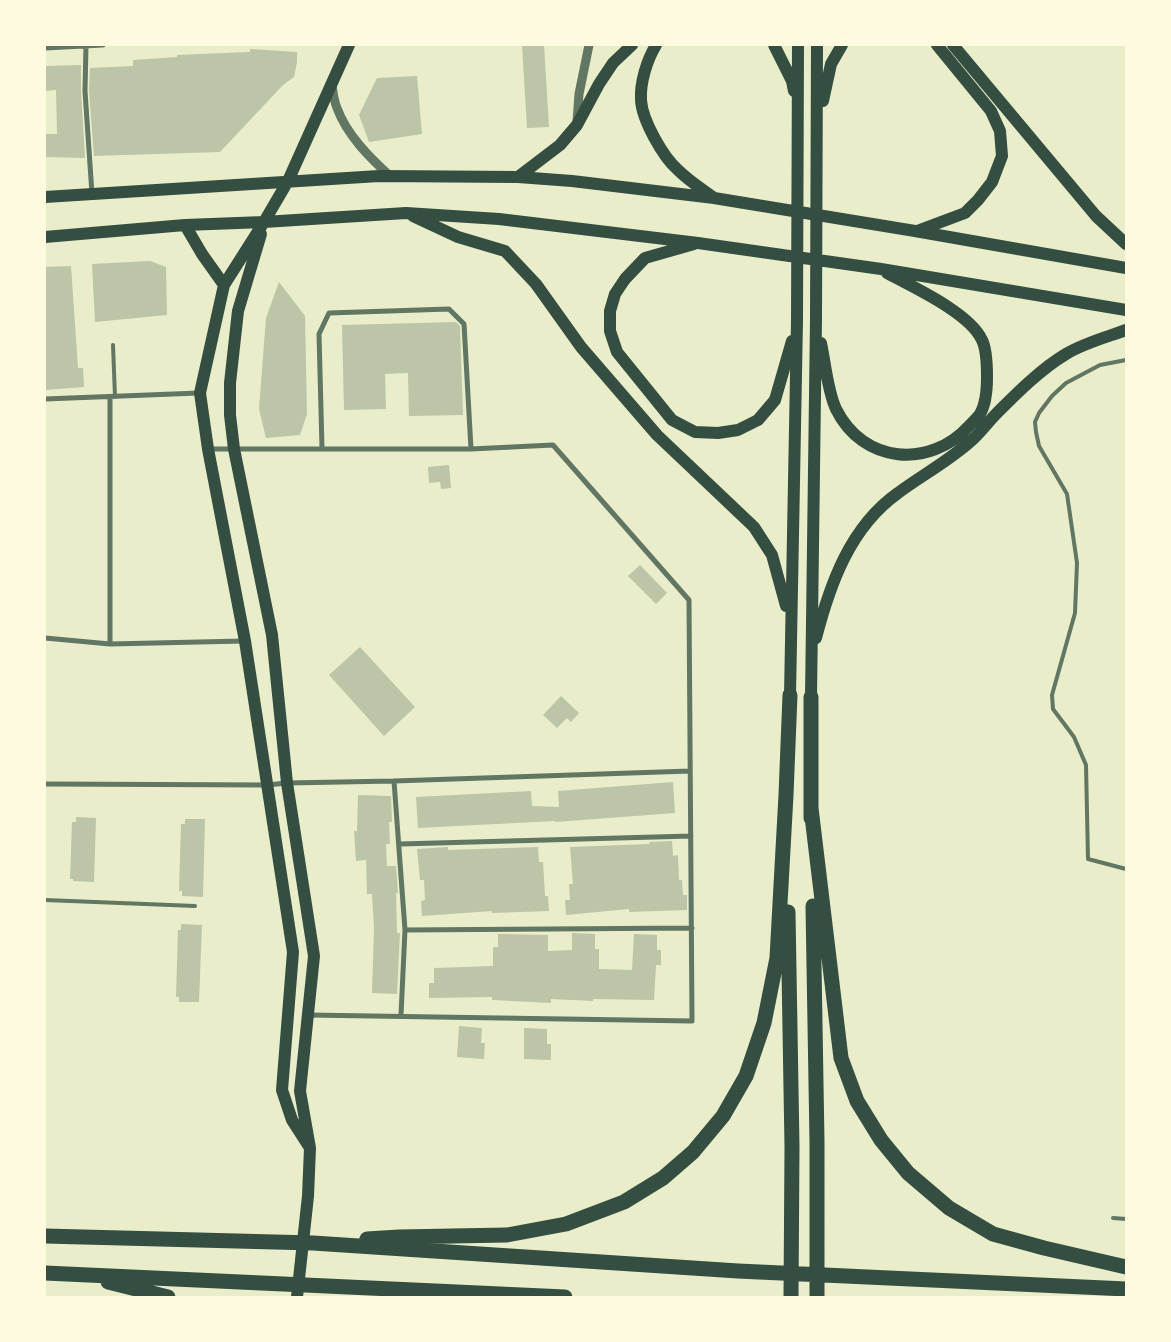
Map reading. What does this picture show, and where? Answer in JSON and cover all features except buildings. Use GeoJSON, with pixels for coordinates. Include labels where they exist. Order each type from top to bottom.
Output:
{"type":"FeatureCollection","features":[{"type":"Feature","properties":{"kind":"highway"},"geometry":{"type":"LineString","coordinates":[[313,1243],[399,1237],[507,1235],[566,1224],[624,1202],[663,1178],[693,1152],[723,1116],[746,1076],[764,1023],[777,958],[790,695]]}},
{"type":"Feature","properties":{"kind":"highway"},"geometry":{"type":"LineString","coordinates":[[811,697],[811,808],[816,1027],[817,1297]]}},
{"type":"Feature","properties":{"kind":"highway"},"geometry":{"type":"LineString","coordinates":[[786,795],[792,1147],[791,1297]]}},
{"type":"Feature","properties":{"kind":"highway"},"geometry":{"type":"LineString","coordinates":[[811,808],[841,1058],[857,1101],[882,1140],[908,1172],[949,1208],[993,1234],[1126,1267]]}},
{"type":"Feature","properties":{"kind":"highway"},"geometry":{"type":"LineString","coordinates":[[45,1236],[313,1243],[738,1271],[1126,1289]]}},
{"type":"Feature","properties":{"kind":"highway"},"geometry":{"type":"LineString","coordinates":[[45,1273],[565,1297]]}},
{"type":"Feature","properties":{"kind":"highway"},"geometry":{"type":"LineString","coordinates":[[77,1274],[168,1297]]}},
{"type":"Feature","properties":{"kind":"main road"},"geometry":{"type":"LineString","coordinates":[[518,177],[560,145],[577,125],[599,84],[613,63],[632,45]]}},
{"type":"Feature","properties":{"kind":"main road"},"geometry":{"type":"LineString","coordinates":[[656,45],[650,55],[641,101],[650,128],[662,152],[677,170],[714,198]]}},
{"type":"Feature","properties":{"kind":"main road"},"geometry":{"type":"LineString","coordinates":[[774,45],[792,81],[798,115]]}},
{"type":"Feature","properties":{"kind":"main road"},"geometry":{"type":"LineString","coordinates":[[790,695],[797,322],[798,45]]}},
{"type":"Feature","properties":{"kind":"main road"},"geometry":{"type":"LineString","coordinates":[[811,697],[818,123],[817,45]]}},
{"type":"Feature","properties":{"kind":"main road"},"geometry":{"type":"LineString","coordinates":[[818,123],[831,64],[842,45]]}},
{"type":"Feature","properties":{"kind":"main road"},"geometry":{"type":"LineString","coordinates":[[916,231],[965,213],[992,182],[1002,156],[1000,131],[991,111],[937,45]]}},
{"type":"Feature","properties":{"kind":"main road"},"geometry":{"type":"LineString","coordinates":[[953,45],[1096,216],[1126,244]]}},
{"type":"Feature","properties":{"kind":"main road"},"geometry":{"type":"LineString","coordinates":[[310,1148],[292,1120],[282,1090],[293,952],[245,640],[208,449],[200,393],[224,285],[288,181],[332,85],[346,47]]}},
{"type":"Feature","properties":{"kind":"main road"},"geometry":{"type":"LineString","coordinates":[[45,198],[288,181],[390,176],[518,177],[572,181],[714,198],[1126,268]]}},
{"type":"Feature","properties":{"kind":"main road"},"geometry":{"type":"LineString","coordinates":[[406,213],[458,237],[505,251],[536,284],[581,348],[657,435],[754,527],[772,555],[790,619]]}},
{"type":"Feature","properties":{"kind":"main road"},"geometry":{"type":"LineString","coordinates":[[45,237],[185,225],[406,213],[499,219],[698,243],[881,269],[1126,310]]}},
{"type":"Feature","properties":{"kind":"main road"},"geometry":{"type":"LineString","coordinates":[[264,222],[238,311],[230,383],[230,415],[234,449],[272,635],[287,783],[314,956],[300,1091],[310,1148],[308,1196],[297,1297]]}},
{"type":"Feature","properties":{"kind":"main road"},"geometry":{"type":"LineString","coordinates":[[185,225],[202,254],[224,285]]}},
{"type":"Feature","properties":{"kind":"main road"},"geometry":{"type":"LineString","coordinates":[[698,243],[645,258],[625,279],[615,294],[610,311],[610,331],[617,352],[672,420],[695,432],[718,433],[738,430],[758,420],[776,400],[797,322]]}},
{"type":"Feature","properties":{"kind":"main road"},"geometry":{"type":"LineString","coordinates":[[816,319],[836,408],[843,420],[860,438],[880,451],[905,456],[932,451],[958,438],[980,414],[986,391],[987,366],[983,340],[969,322],[881,269]]}},
{"type":"Feature","properties":{"kind":"main road"},"geometry":{"type":"LineString","coordinates":[[811,660],[842,559],[875,512],[972,440],[1040,372],[1067,353],[1126,330]]}},
{"type":"Feature","properties":{"kind":"street"},"geometry":{"type":"LineString","coordinates":[[45,48],[103,45]]}},
{"type":"Feature","properties":{"kind":"street"},"geometry":{"type":"LineString","coordinates":[[577,125],[579,94],[589,45]]}},
{"type":"Feature","properties":{"kind":"street"},"geometry":{"type":"LineString","coordinates":[[86,46],[85,91],[92,194]]}},
{"type":"Feature","properties":{"kind":"street"},"geometry":{"type":"LineString","coordinates":[[332,85],[337,108],[345,124],[364,151],[390,176]]}},
{"type":"Feature","properties":{"kind":"street"},"geometry":{"type":"LineString","coordinates":[[322,448],[319,334],[329,314],[449,309],[464,324],[471,449]]}},
{"type":"Feature","properties":{"kind":"street"},"geometry":{"type":"LineString","coordinates":[[45,399],[200,393]]}},
{"type":"Feature","properties":{"kind":"street"},"geometry":{"type":"LineString","coordinates":[[110,644],[112,397]]}},
{"type":"Feature","properties":{"kind":"street"},"geometry":{"type":"LineString","coordinates":[[208,449],[471,449],[553,445],[689,600],[692,1022],[308,1015]]}},
{"type":"Feature","properties":{"kind":"street"},"geometry":{"type":"LineString","coordinates":[[45,638],[110,644],[245,640]]}},
{"type":"Feature","properties":{"kind":"street"},"geometry":{"type":"LineString","coordinates":[[45,784],[267,785],[690,771]]}},
{"type":"Feature","properties":{"kind":"street"},"geometry":{"type":"LineString","coordinates":[[394,781],[405,930],[402,1016]]}},
{"type":"Feature","properties":{"kind":"street"},"geometry":{"type":"LineString","coordinates":[[400,844],[691,836]]}},
{"type":"Feature","properties":{"kind":"street"},"geometry":{"type":"LineString","coordinates":[[405,930],[692,928]]}},
{"type":"Feature","properties":{"kind":"lane"},"geometry":{"type":"LineString","coordinates":[[112,397],[114,345]]}},
{"type":"Feature","properties":{"kind":"lane"},"geometry":{"type":"LineString","coordinates":[[1126,360],[1100,365],[1066,383],[1052,396],[1039,413],[1035,422],[1039,446],[1067,494],[1077,563],[1075,612],[1052,695],[1052,709],[1074,738],[1086,766],[1088,859],[1126,869]]}},
{"type":"Feature","properties":{"kind":"lane"},"geometry":{"type":"LineString","coordinates":[[45,900],[195,906]]}},
{"type":"Feature","properties":{"kind":"lane"},"geometry":{"type":"LineString","coordinates":[[1112,1218],[1126,1219]]}}]}
